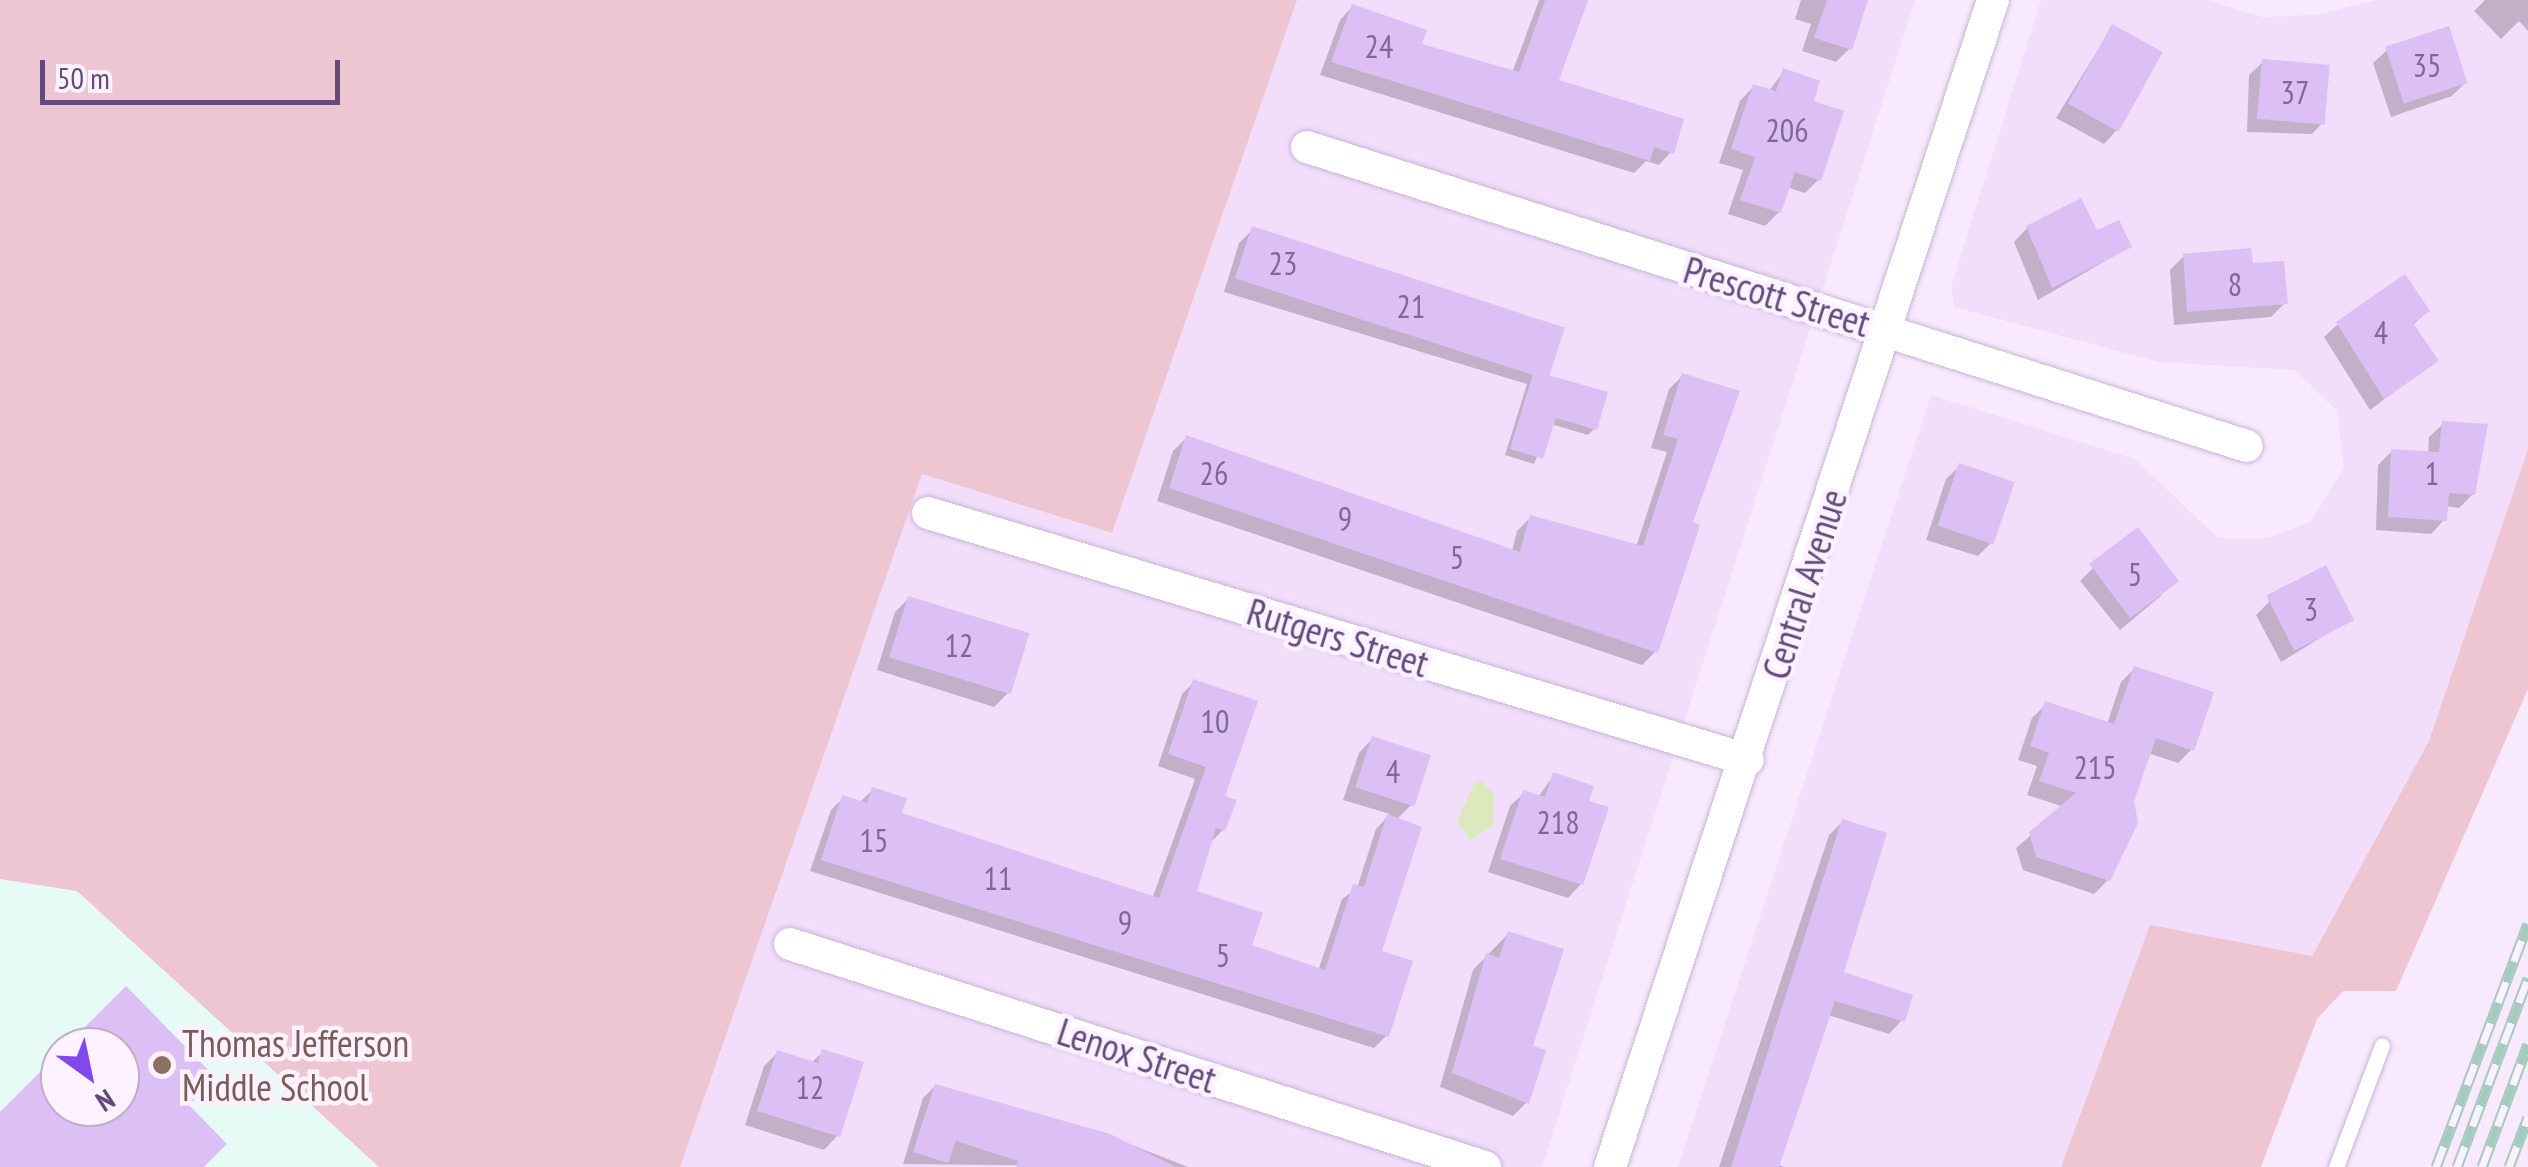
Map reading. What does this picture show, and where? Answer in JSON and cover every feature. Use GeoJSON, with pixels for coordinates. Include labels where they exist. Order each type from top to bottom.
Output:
{"type":"FeatureCollection","features":[{"type":"Feature","properties":{"kind":"street","name":"Central Avenue"},"geometry":{"type":"LineString","coordinates":[[1610,1167],[1748,760],[1993,0]]}},
{"type":"Feature","properties":{"kind":"street","name":"Prescott Street"},"geometry":{"type":"LineString","coordinates":[[1307,147],[2247,446]]}},
{"type":"Feature","properties":{"kind":"street","name":"Rutgers Street"},"geometry":{"type":"LineString","coordinates":[[928,514],[1748,760]]}},
{"type":"Feature","properties":{"kind":"street","name":"Lenox Street"},"geometry":{"type":"LineString","coordinates":[[790,944],[1485,1167]]}},
{"type":"Feature","properties":{"kind":"lane"},"geometry":{"type":"LineString","coordinates":[[2336,1167],[2382,1046]]}},
{"type":"Feature","properties":{"kind":"shaded area"},"geometry":{"type":"Polygon","coordinates":[[[0,0],[1297,0],[1112,533],[922,474],[680,1167],[379,1167],[77,891],[0,879],[0,0]]]}},
{"type":"Feature","properties":{"kind":"shaded area"},"geometry":{"type":"Polygon","coordinates":[[[1297,0],[1915,0],[1542,1167],[680,1167],[922,474],[1112,533],[1297,0]]]}},
{"type":"Feature","properties":{"kind":"shaded area"},"geometry":{"type":"Polygon","coordinates":[[[2041,0],[2207,0],[2262,17],[2316,15],[2377,0],[2528,0],[2528,449],[2429,741],[2311,957],[2150,926],[2061,1167],[1678,1167],[1931,395],[2135,459],[2218,538],[2268,538],[2310,522],[2344,468],[2337,411],[2295,370],[2159,362],[1954,307],[1951,287],[2041,0]]]}},
{"type":"Feature","properties":{"kind":"shaded area"},"geometry":{"type":"Polygon","coordinates":[[[2528,449],[2528,689],[2396,991],[2343,991],[2317,1019],[2261,1167],[2061,1167],[2150,925],[2312,956],[2429,741],[2528,449]]]}},
{"type":"Feature","properties":{"kind":"shaded area"},"geometry":{"type":"Polygon","coordinates":[[[1482,781],[1494,795],[1493,825],[1470,840],[1457,822],[1474,784],[1482,781]]]}},
{"type":"Feature","properties":{"kind":"shaded area"},"geometry":{"type":"Polygon","coordinates":[[[0,879],[77,891],[379,1167],[0,1167],[0,879]]]}},
{"type":"Feature","properties":{"kind":"building"},"geometry":{"type":"Polygon","coordinates":[[[1545,0],[1588,0],[1559,80],[1684,119],[1674,154],[1654,147],[1650,161],[1331,62],[1352,4],[1427,30],[1422,44],[1519,72],[1545,0]]]}},
{"type":"Feature","properties":{"kind":"building"},"geometry":{"type":"Polygon","coordinates":[[[1827,0],[1868,0],[1852,50],[1814,38],[1827,0]]]}},
{"type":"Feature","properties":{"kind":"building"},"geometry":{"type":"Polygon","coordinates":[[[2112,24],[2163,52],[2119,132],[2068,104],[2112,24]]]}},
{"type":"Feature","properties":{"kind":"building"},"geometry":{"type":"Polygon","coordinates":[[[2449,26],[2468,83],[2404,104],[2385,47],[2449,26]]]}},
{"type":"Feature","properties":{"kind":"building"},"geometry":{"type":"Polygon","coordinates":[[[2262,59],[2330,65],[2325,125],[2257,119],[2262,59]]]}},
{"type":"Feature","properties":{"kind":"building"},"geometry":{"type":"Polygon","coordinates":[[[1783,68],[1820,81],[1814,101],[1844,111],[1821,181],[1795,172],[1781,213],[1740,200],[1755,157],[1731,149],[1753,84],[1776,91],[1783,68]]]}},
{"type":"Feature","properties":{"kind":"building"},"geometry":{"type":"Polygon","coordinates":[[[2081,198],[2097,230],[2119,220],[2132,247],[2052,288],[2026,226],[2081,198]]]}},
{"type":"Feature","properties":{"kind":"building"},"geometry":{"type":"Polygon","coordinates":[[[1252,226],[1565,328],[1548,380],[1235,278],[1252,226]]]}},
{"type":"Feature","properties":{"kind":"building"},"geometry":{"type":"Polygon","coordinates":[[[2251,248],[2253,263],[2284,261],[2288,304],[2187,312],[2183,254],[2251,248]]]}},
{"type":"Feature","properties":{"kind":"building"},"geometry":{"type":"Polygon","coordinates":[[[2405,274],[2430,311],[2413,323],[2439,361],[2384,399],[2336,322],[2405,274]]]}},
{"type":"Feature","properties":{"kind":"building"},"geometry":{"type":"Polygon","coordinates":[[[1534,371],[1608,392],[1597,430],[1556,418],[1543,459],[1510,449],[1534,371]]]}},
{"type":"Feature","properties":{"kind":"building"},"geometry":{"type":"Polygon","coordinates":[[[1682,373],[1740,391],[1693,522],[1700,525],[1658,653],[1169,488],[1186,435],[1520,552],[1530,515],[1643,546],[1678,439],[1663,435],[1682,373]]]}},
{"type":"Feature","properties":{"kind":"building"},"geometry":{"type":"Polygon","coordinates":[[[2442,421],[2488,424],[2475,495],[2449,493],[2447,521],[2388,517],[2391,449],[2439,452],[2442,421]]]}},
{"type":"Feature","properties":{"kind":"building"},"geometry":{"type":"Polygon","coordinates":[[[1959,463],[2015,482],[1993,545],[1938,525],[1959,463]]]}},
{"type":"Feature","properties":{"kind":"building"},"geometry":{"type":"Polygon","coordinates":[[[2138,527],[2179,581],[2130,618],[2089,564],[2138,527]]]}},
{"type":"Feature","properties":{"kind":"building"},"geometry":{"type":"Polygon","coordinates":[[[2326,565],[2354,620],[2294,651],[2266,595],[2326,565]]]}},
{"type":"Feature","properties":{"kind":"building"},"geometry":{"type":"Polygon","coordinates":[[[908,596],[1029,633],[1011,694],[889,657],[908,596]]]}},
{"type":"Feature","properties":{"kind":"building"},"geometry":{"type":"Polygon","coordinates":[[[2134,666],[2214,692],[2194,751],[2156,738],[2134,801],[2138,823],[2110,881],[2036,857],[2029,832],[2076,793],[2039,781],[2049,753],[2030,746],[2045,701],[2114,724],[2134,666]]]}},
{"type":"Feature","properties":{"kind":"building"},"geometry":{"type":"Polygon","coordinates":[[[1193,679],[1258,701],[1225,796],[1237,800],[1225,831],[1216,828],[1197,891],[1263,913],[1252,945],[1325,970],[1353,884],[1364,887],[1387,814],[1422,827],[1382,951],[1413,961],[1389,1037],[821,860],[842,795],[867,803],[872,787],[907,798],[902,813],[1159,898],[1206,767],[1168,754],[1193,679]]]}},
{"type":"Feature","properties":{"kind":"building"},"geometry":{"type":"Polygon","coordinates":[[[1372,736],[1431,755],[1414,807],[1355,787],[1372,736]]]}},
{"type":"Feature","properties":{"kind":"building"},"geometry":{"type":"Polygon","coordinates":[[[1553,772],[1594,786],[1589,801],[1609,807],[1583,885],[1500,859],[1523,790],[1545,797],[1553,772]]]}},
{"type":"Feature","properties":{"kind":"building"},"geometry":{"type":"Polygon","coordinates":[[[1842,819],[1887,833],[1844,972],[1913,995],[1905,1022],[1835,1001],[1779,1167],[1731,1167],[1842,819]]]}},
{"type":"Feature","properties":{"kind":"building"},"geometry":{"type":"Polygon","coordinates":[[[1508,931],[1564,949],[1533,1046],[1546,1050],[1529,1104],[1452,1073],[1486,953],[1499,958],[1508,931]]]}},
{"type":"Feature","properties":{"kind":"building","name":"Thomas Jefferson Middle School"},"geometry":{"type":"Polygon","coordinates":[[[126,986],[216,1078],[189,1105],[227,1144],[204,1167],[0,1167],[0,1112],[40,1072],[40,1127],[140,1127],[140,1027],[85,1027],[126,986]]]}},
{"type":"Feature","properties":{"kind":"building"},"geometry":{"type":"Polygon","coordinates":[[[822,1049],[864,1062],[840,1137],[757,1111],[777,1050],[818,1063],[822,1049]]]}},
{"type":"Feature","properties":{"kind":"building"},"geometry":{"type":"Polygon","coordinates":[[[935,1084],[1110,1134],[1176,1167],[1016,1167],[1018,1161],[956,1141],[948,1163],[913,1152],[935,1084]]]}},
{"type":"Feature","properties":{"kind":"railway"},"geometry":{"type":"LineString","coordinates":[[2436,1167],[2528,924]]}},
{"type":"Feature","properties":{"kind":"railway"},"geometry":{"type":"LineString","coordinates":[[2457,1167],[2528,978]]}},
{"type":"Feature","properties":{"kind":"railway"},"geometry":{"type":"LineString","coordinates":[[2482,1167],[2528,1044]]}},
{"type":"Feature","properties":{"kind":"railway"},"geometry":{"type":"LineString","coordinates":[[2509,1167],[2528,1117]]}},
{"type":"Feature","properties":{"kind":"place","name":"Thomas Jefferson Middle School"},"geometry":{"type":"Point","coordinates":[162,1065]}}]}
